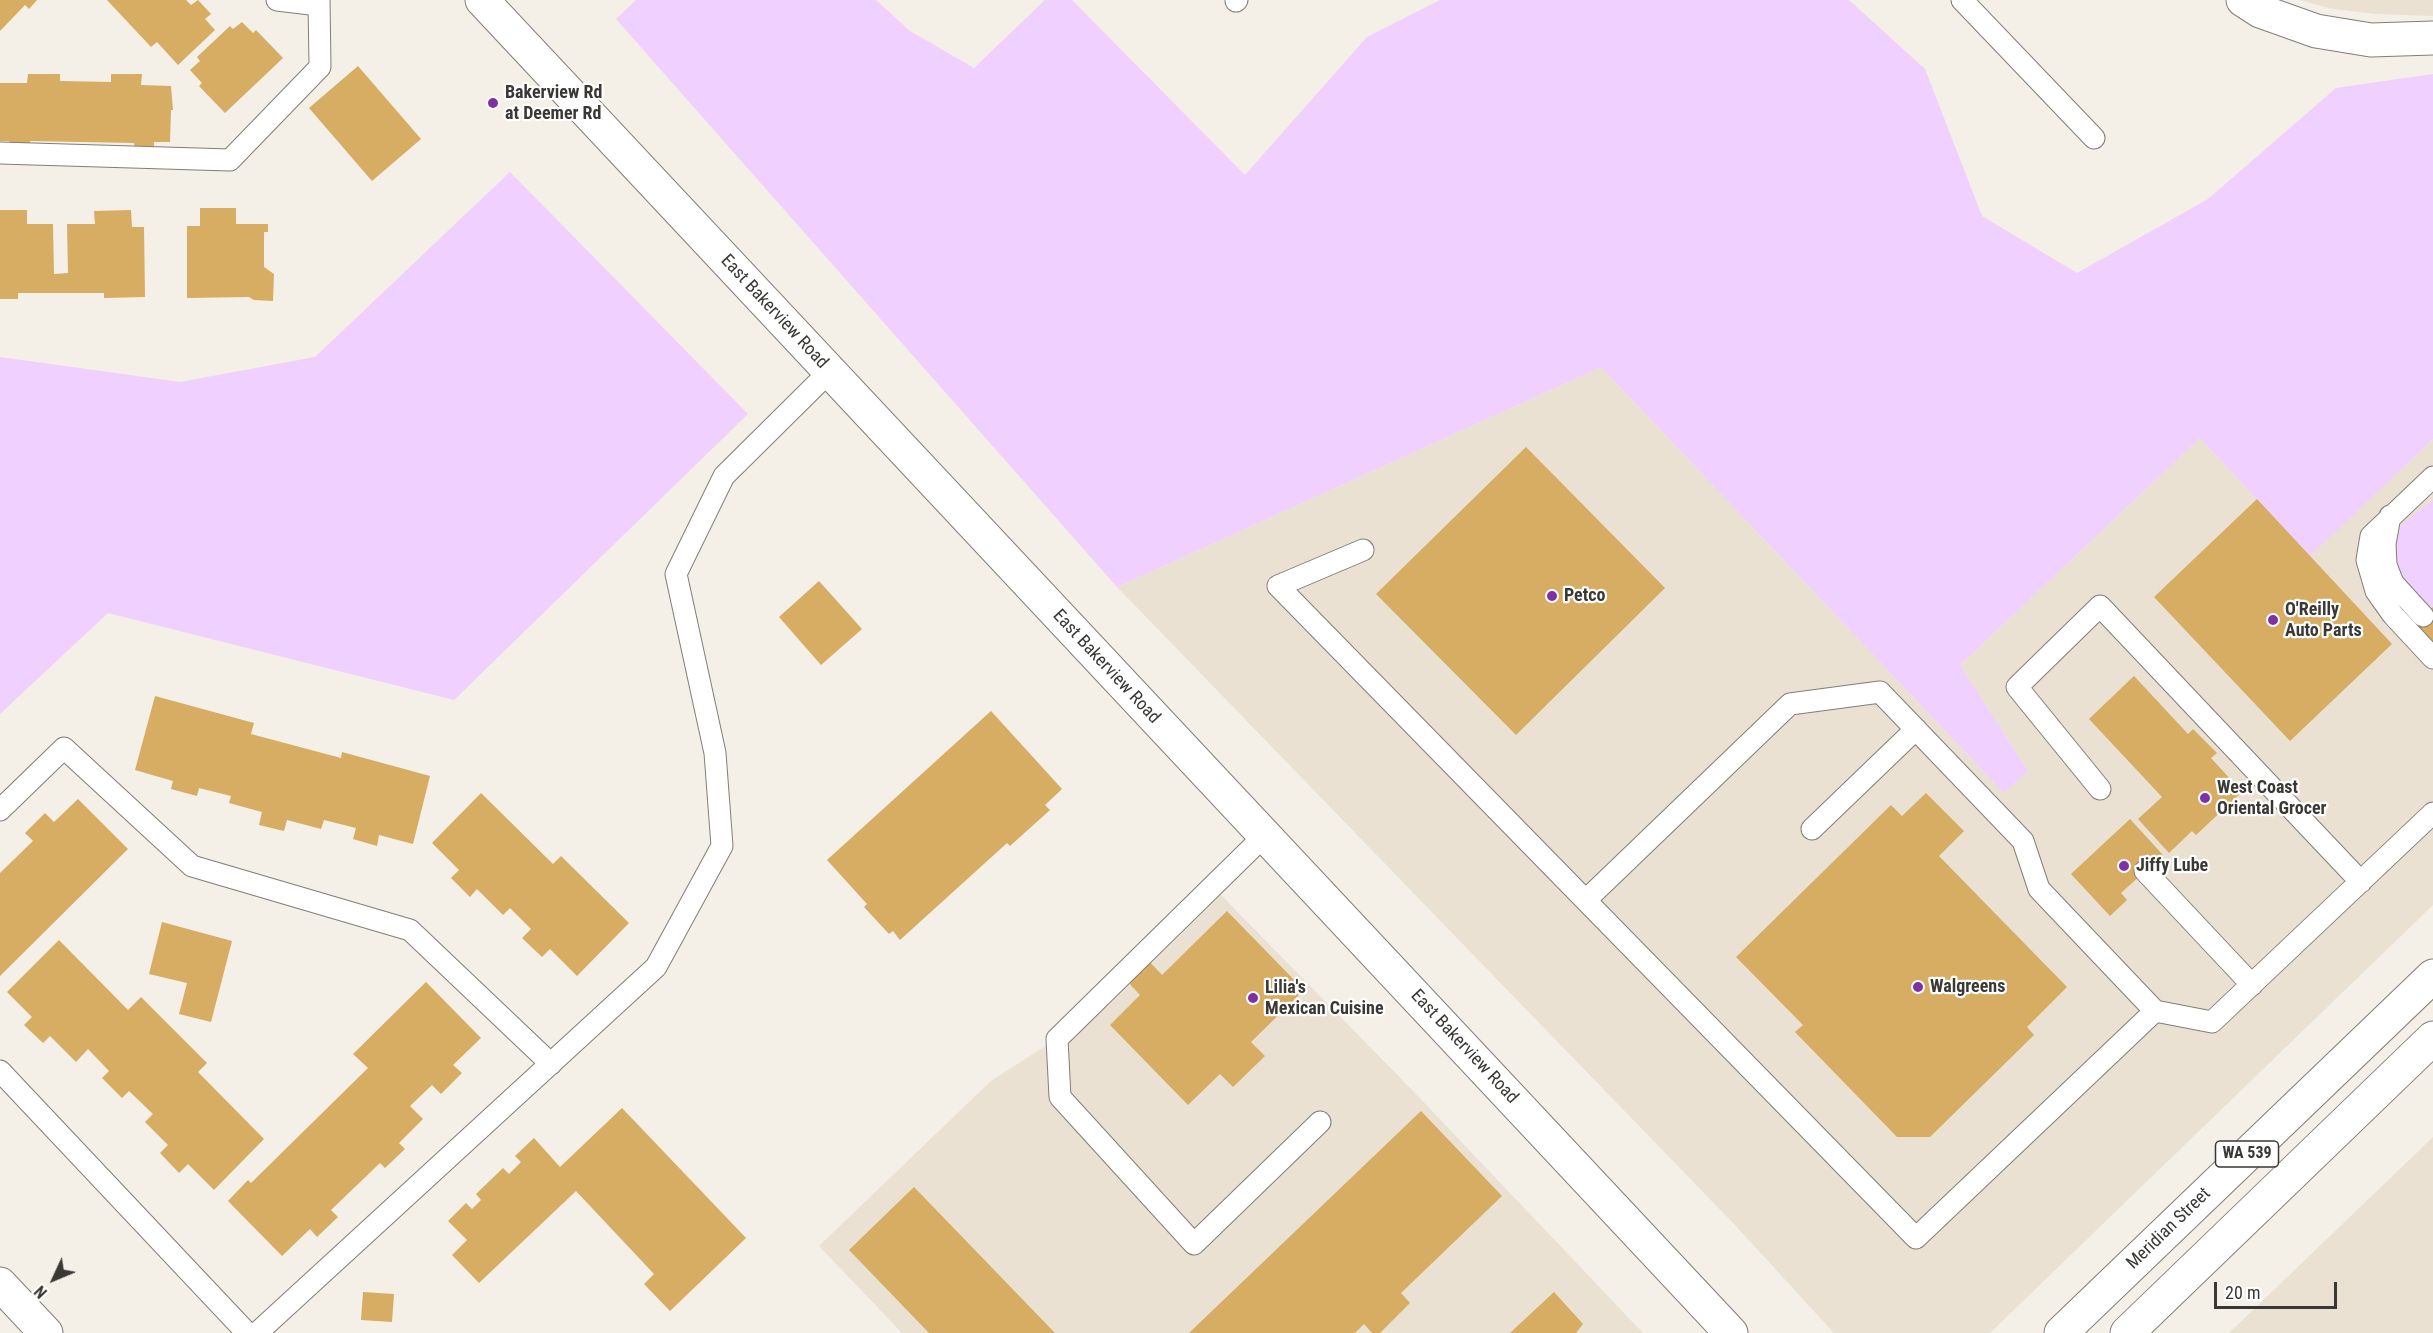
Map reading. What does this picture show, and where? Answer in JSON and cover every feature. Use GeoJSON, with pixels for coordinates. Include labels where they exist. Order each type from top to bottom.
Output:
{"type":"FeatureCollection","features":[{"type":"Feature","properties":{"kind":"main road"},"geometry":{"type":"LineString","coordinates":[[2244,0],[2259,11],[2316,31],[2371,40],[2433,38]]}},
{"type":"Feature","properties":{"kind":"main road","name":"East Bakerview Road"},"geometry":{"type":"LineString","coordinates":[[487,2],[829,372],[1731,1333]]}},
{"type":"Feature","properties":{"kind":"main road","name":"Meridian Street"},"geometry":{"type":"LineString","coordinates":[[2061,1333],[2433,976]]}},
{"type":"Feature","properties":{"kind":"main road","name":"WA 539"},"geometry":{"type":"LineString","coordinates":[[2127,1333],[2433,1038]]}},
{"type":"Feature","properties":{"kind":"main road"},"geometry":{"type":"LineString","coordinates":[[0,1284],[46,1333]]}},
{"type":"Feature","properties":{"kind":"lane"},"geometry":{"type":"LineString","coordinates":[[0,153],[230,160],[320,67],[319,2],[277,0]]}},
{"type":"Feature","properties":{"kind":"lane"},"geometry":{"type":"LineString","coordinates":[[1962,0],[2094,138]]}},
{"type":"Feature","properties":{"kind":"lane"},"geometry":{"type":"LineString","coordinates":[[257,1333],[656,967],[722,846],[715,753],[676,574],[724,476],[829,372]]}},
{"type":"Feature","properties":{"kind":"lane"},"geometry":{"type":"LineString","coordinates":[[2433,477],[2371,536],[2367,560],[2376,591],[2393,615],[2433,658]]}},
{"type":"Feature","properties":{"kind":"lane"},"geometry":{"type":"LineString","coordinates":[[2390,516],[2385,544],[2386,564],[2393,583],[2423,616]]}},
{"type":"Feature","properties":{"kind":"lane"},"geometry":{"type":"LineString","coordinates":[[1362,550],[1278,586],[1916,1238],[2155,1011]]}},
{"type":"Feature","properties":{"kind":"lane"},"geometry":{"type":"LineString","coordinates":[[2100,789],[2017,687],[2100,606],[2361,882]]}},
{"type":"Feature","properties":{"kind":"lane"},"geometry":{"type":"LineString","coordinates":[[1586,900],[1790,704],[1880,692],[2023,841],[2039,889],[2155,1011],[2212,1022],[2433,813]]}},
{"type":"Feature","properties":{"kind":"lane"},"geometry":{"type":"LineString","coordinates":[[1812,830],[1916,729]]}},
{"type":"Feature","properties":{"kind":"lane"},"geometry":{"type":"LineString","coordinates":[[0,810],[64,748],[192,866],[410,930],[551,1064]]}},
{"type":"Feature","properties":{"kind":"lane"},"geometry":{"type":"LineString","coordinates":[[1265,835],[1058,1040],[1060,1097],[1194,1244],[1320,1122]]}},
{"type":"Feature","properties":{"kind":"lane"},"geometry":{"type":"LineString","coordinates":[[2145,871],[2252,985]]}},
{"type":"Feature","properties":{"kind":"lane"},"geometry":{"type":"LineString","coordinates":[[0,1071],[247,1333]]}},
{"type":"Feature","properties":{"kind":"shaded area"},"geometry":{"type":"Polygon","coordinates":[[[636,0],[876,0],[910,31],[974,68],[1045,0],[1072,0],[1245,175],[1367,37],[1440,0],[1849,0],[1925,69],[1982,216],[2077,273],[2208,199],[2336,88],[2433,74],[2433,439],[2310,556],[2200,438],[1960,665],[2028,771],[2004,793],[1601,367],[1117,587],[616,19],[636,0]]]}},
{"type":"Feature","properties":{"kind":"shaded area"},"geometry":{"type":"Polygon","coordinates":[[[2300,0],[2433,0],[2433,16],[2376,14],[2333,9],[2300,0]]]}},
{"type":"Feature","properties":{"kind":"shaded area"},"geometry":{"type":"Polygon","coordinates":[[[510,172],[748,414],[454,700],[108,613],[0,714],[0,357],[180,382],[315,357],[510,172]]]}},
{"type":"Feature","properties":{"kind":"shaded area"},"geometry":{"type":"Polygon","coordinates":[[[1601,367],[2004,793],[2028,771],[1960,665],[2200,438],[2310,555],[2433,439],[2433,905],[1990,1333],[1834,1333],[1734,1224],[1117,587],[1601,367]]]}},
{"type":"Feature","properties":{"kind":"shaded area"},"geometry":{"type":"Polygon","coordinates":[[[2433,500],[2432,608],[2403,578],[2394,550],[2402,524],[2433,500]]]}},
{"type":"Feature","properties":{"kind":"shaded area"},"geometry":{"type":"Polygon","coordinates":[[[1221,895],[1414,1092],[1643,1333],[902,1333],[819,1246],[991,1081],[1108,1006],[1221,895]]]}},
{"type":"Feature","properties":{"kind":"shaded area"},"geometry":{"type":"Polygon","coordinates":[[[2433,1137],[2433,1333],[2229,1333],[2433,1137]]]}},
{"type":"Feature","properties":{"kind":"building"},"geometry":{"type":"Polygon","coordinates":[[[0,0],[37,0],[29,9],[25,5],[0,31],[0,0]]]}},
{"type":"Feature","properties":{"kind":"building"},"geometry":{"type":"Polygon","coordinates":[[[107,0],[186,0],[191,5],[198,0],[211,14],[205,19],[215,30],[178,65],[157,42],[151,47],[107,0]]]}},
{"type":"Feature","properties":{"kind":"building"},"geometry":{"type":"Polygon","coordinates":[[[242,22],[253,33],[256,30],[283,58],[225,113],[199,86],[202,83],[190,70],[200,61],[197,57],[230,26],[233,29],[242,22]]]}},
{"type":"Feature","properties":{"kind":"building"},"geometry":{"type":"Polygon","coordinates":[[[358,66],[421,139],[372,181],[309,108],[358,66]]]}},
{"type":"Feature","properties":{"kind":"building"},"geometry":{"type":"Polygon","coordinates":[[[28,74],[60,74],[60,81],[111,82],[111,74],[142,74],[141,85],[171,86],[173,110],[171,110],[170,142],[154,142],[154,148],[135,148],[134,143],[30,141],[30,147],[9,147],[9,141],[0,141],[0,83],[27,83],[28,74]]]}},
{"type":"Feature","properties":{"kind":"building"},"geometry":{"type":"Polygon","coordinates":[[[200,208],[236,208],[236,224],[268,224],[268,232],[264,232],[264,267],[274,274],[273,301],[254,300],[249,297],[187,298],[187,226],[200,226],[200,208]]]}},
{"type":"Feature","properties":{"kind":"building"},"geometry":{"type":"Polygon","coordinates":[[[0,210],[27,210],[27,224],[53,224],[54,274],[68,273],[67,224],[95,224],[94,211],[131,210],[132,227],[144,227],[145,297],[104,298],[104,293],[18,293],[18,299],[0,299],[0,210]]]}},
{"type":"Feature","properties":{"kind":"building"},"geometry":{"type":"Polygon","coordinates":[[[1526,447],[1665,588],[1516,735],[1376,594],[1526,447]]]}},
{"type":"Feature","properties":{"kind":"building","name":"O'Reilly Auto Parts"},"geometry":{"type":"Polygon","coordinates":[[[2257,499],[2392,644],[2290,741],[2154,597],[2257,499]]]}},
{"type":"Feature","properties":{"kind":"building"},"geometry":{"type":"Polygon","coordinates":[[[819,581],[862,629],[821,665],[779,617],[819,581]]]}},
{"type":"Feature","properties":{"kind":"building"},"geometry":{"type":"Polygon","coordinates":[[[2433,607],[2433,644],[2415,625],[2433,607]]]}},
{"type":"Feature","properties":{"kind":"building"},"geometry":{"type":"Polygon","coordinates":[[[2134,676],[2188,734],[2193,729],[2217,753],[2211,758],[2242,792],[2196,835],[2192,831],[2169,853],[2138,819],[2162,797],[2089,719],[2134,676]]]}},
{"type":"Feature","properties":{"kind":"building"},"geometry":{"type":"Polygon","coordinates":[[[155,696],[254,723],[251,734],[341,758],[342,752],[430,776],[413,844],[379,835],[377,846],[353,839],[356,828],[324,820],[321,829],[287,820],[284,831],[259,825],[262,812],[229,803],[231,796],[199,788],[197,796],[171,789],[173,781],[135,770],[155,696]]]}},
{"type":"Feature","properties":{"kind":"building"},"geometry":{"type":"Polygon","coordinates":[[[991,711],[1062,789],[1045,805],[1050,810],[1010,846],[1007,843],[900,940],[893,931],[889,934],[864,907],[867,904],[827,860],[991,711]]]}},
{"type":"Feature","properties":{"kind":"building"},"geometry":{"type":"Polygon","coordinates":[[[481,793],[553,864],[561,856],[629,923],[577,976],[550,949],[542,957],[522,938],[531,929],[510,908],[503,915],[477,889],[470,897],[451,878],[459,870],[432,843],[481,793]]]}},
{"type":"Feature","properties":{"kind":"building"},"geometry":{"type":"Polygon","coordinates":[[[1926,793],[1964,831],[1939,856],[2067,987],[2027,1027],[2034,1035],[1930,1137],[1897,1137],[1795,1032],[1803,1025],[1736,957],[1891,805],[1902,816],[1926,793]]]}},
{"type":"Feature","properties":{"kind":"building"},"geometry":{"type":"Polygon","coordinates":[[[78,799],[128,849],[0,976],[0,873],[33,841],[25,833],[45,813],[54,822],[78,799]]]}},
{"type":"Feature","properties":{"kind":"building"},"geometry":{"type":"Polygon","coordinates":[[[2130,819],[2163,855],[2121,893],[2127,900],[2110,916],[2071,874],[2130,819]]]}},
{"type":"Feature","properties":{"kind":"building"},"geometry":{"type":"Polygon","coordinates":[[[1227,911],[1304,990],[1251,1042],[1265,1056],[1233,1087],[1220,1074],[1188,1105],[1110,1025],[1140,995],[1125,979],[1146,958],[1162,975],[1227,911]]]}},
{"type":"Feature","properties":{"kind":"building"},"geometry":{"type":"Polygon","coordinates":[[[162,922],[232,941],[211,1022],[179,1014],[187,983],[149,974],[162,922]]]}},
{"type":"Feature","properties":{"kind":"building"},"geometry":{"type":"Polygon","coordinates":[[[59,940],[128,1010],[141,997],[207,1063],[198,1072],[264,1139],[214,1190],[188,1164],[179,1173],[160,1153],[168,1145],[145,1122],[153,1114],[129,1091],[122,1098],[102,1078],[109,1071],[88,1049],[76,1062],[50,1036],[43,1043],[24,1025],[32,1017],[7,992],[59,940]]]}},
{"type":"Feature","properties":{"kind":"building"},"geometry":{"type":"Polygon","coordinates":[[[426,982],[481,1038],[453,1065],[462,1073],[441,1094],[432,1085],[410,1106],[423,1119],[399,1143],[405,1149],[385,1168],[380,1163],[331,1210],[338,1217],[317,1237],[310,1229],[282,1256],[228,1201],[248,1180],[251,1183],[368,1068],[353,1054],[426,982]]]}},
{"type":"Feature","properties":{"kind":"building"},"geometry":{"type":"Polygon","coordinates":[[[622,1108],[746,1238],[670,1311],[644,1284],[654,1274],[576,1191],[479,1283],[452,1255],[467,1240],[448,1221],[466,1203],[472,1209],[481,1200],[476,1194],[503,1168],[509,1174],[521,1162],[515,1156],[534,1138],[560,1167],[622,1108]]]}},
{"type":"Feature","properties":{"kind":"building"},"geometry":{"type":"Polygon","coordinates":[[[1421,1111],[1502,1196],[1401,1293],[1410,1303],[1380,1333],[1372,1333],[1364,1324],[1355,1333],[1189,1333],[1421,1111]]]}},
{"type":"Feature","properties":{"kind":"building"},"geometry":{"type":"Polygon","coordinates":[[[914,1187],[1055,1333],[929,1333],[849,1250],[914,1187]]]}},
{"type":"Feature","properties":{"kind":"building"},"geometry":{"type":"Polygon","coordinates":[[[363,1292],[394,1294],[392,1322],[361,1320],[363,1292]]]}},
{"type":"Feature","properties":{"kind":"building"},"geometry":{"type":"Polygon","coordinates":[[[1554,1292],[1583,1324],[1576,1333],[1510,1333],[1554,1292]]]}},
{"type":"Feature","properties":{"kind":"place","name":"Bakerview Rd at Deemer Rd"},"geometry":{"type":"Point","coordinates":[493,103]}},
{"type":"Feature","properties":{"kind":"place","name":"Petco"},"geometry":{"type":"Point","coordinates":[1552,596]}},
{"type":"Feature","properties":{"kind":"place","name":"O'Reilly Auto Parts"},"geometry":{"type":"Point","coordinates":[2273,620]}},
{"type":"Feature","properties":{"kind":"place","name":"West Coast Oriental Grocer"},"geometry":{"type":"Point","coordinates":[2205,798]}},
{"type":"Feature","properties":{"kind":"place","name":"Jiffy Lube"},"geometry":{"type":"Point","coordinates":[2124,866]}},
{"type":"Feature","properties":{"kind":"place","name":"Walgreens"},"geometry":{"type":"Point","coordinates":[1918,987]}},
{"type":"Feature","properties":{"kind":"place","name":"Lilia's Mexican Cuisine"},"geometry":{"type":"Point","coordinates":[1253,998]}}]}
